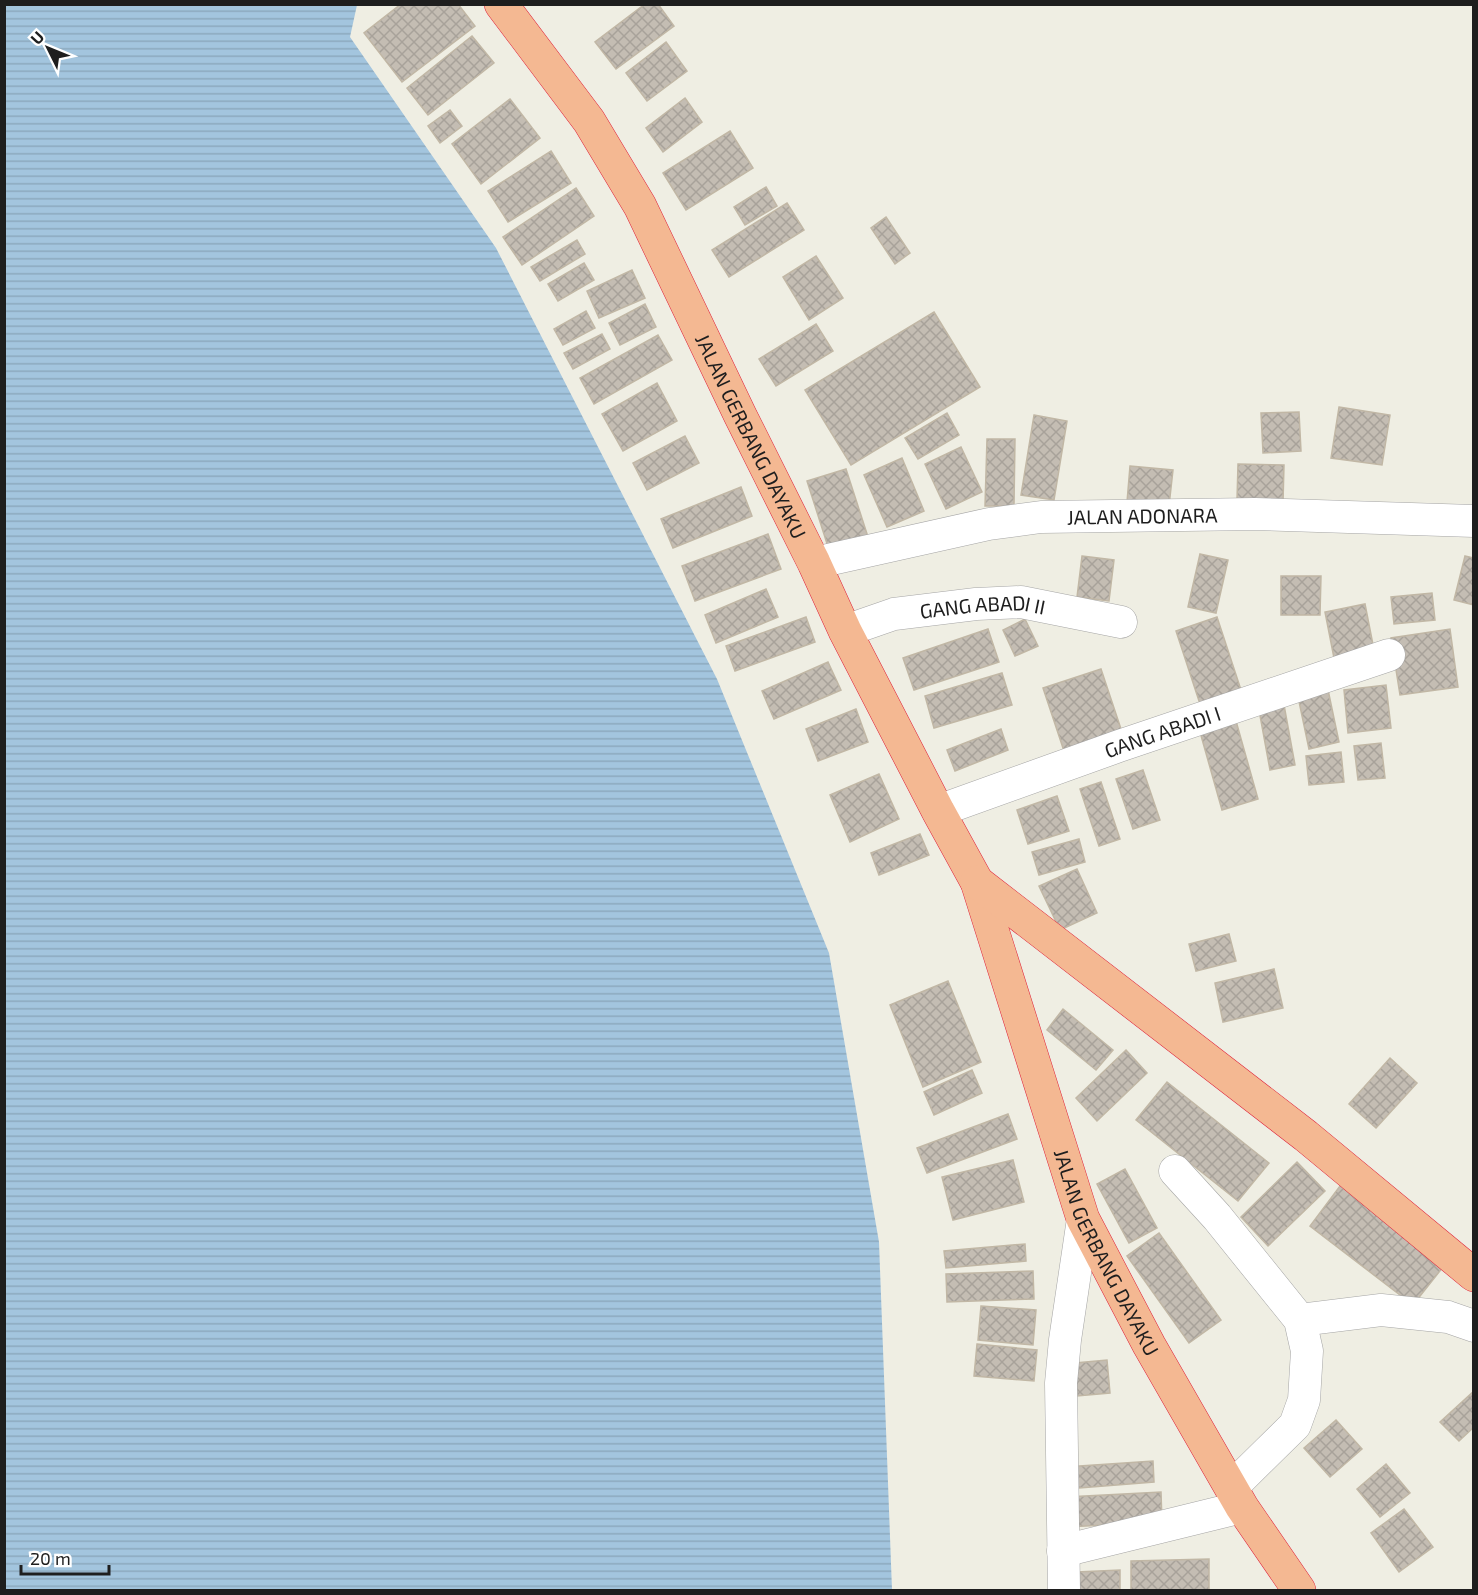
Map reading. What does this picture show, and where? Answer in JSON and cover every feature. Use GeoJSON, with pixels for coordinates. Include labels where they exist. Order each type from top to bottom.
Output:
{"type":"FeatureCollection","features":[{"type":"Feature","properties":{"kind":"highway","name":"JALAN GERBANG DAYAKU"},"geometry":{"type":"LineString","coordinates":[[501,4],[589,121],[640,206],[845,631],[977,882],[1083,1219],[1149,1345],[1236,1497],[1299,1590]]}},
{"type":"Feature","properties":{"kind":"highway","name":"JALAN GERBANG DAYAKU"},"geometry":{"type":"LineString","coordinates":[[977,882],[1306,1136],[1473,1275]]}},
{"type":"Feature","properties":{"kind":"street","name":"JALAN ADONARA"},"geometry":{"type":"LineString","coordinates":[[814,563],[989,524],[1041,517],[1255,514],[1473,521]]}},
{"type":"Feature","properties":{"kind":"street","name":"GANG ABADI II"},"geometry":{"type":"LineString","coordinates":[[845,631],[894,614],[976,604],[1021,602],[1121,622]]}},
{"type":"Feature","properties":{"kind":"street","name":"GANG ABADI I"},"geometry":{"type":"LineString","coordinates":[[938,811],[1119,746],[1389,655]]}},
{"type":"Feature","properties":{"kind":"street"},"geometry":{"type":"LineString","coordinates":[[1063,1551],[1236,1497],[1295,1425],[1304,1400],[1307,1352],[1300,1320],[1217,1217],[1175,1171]]}},
{"type":"Feature","properties":{"kind":"street"},"geometry":{"type":"LineString","coordinates":[[1064,1590],[1061,1383],[1083,1219]]}},
{"type":"Feature","properties":{"kind":"street"},"geometry":{"type":"LineString","coordinates":[[1300,1320],[1381,1310],[1448,1317],[1473,1326]]}},
{"type":"Feature","properties":{"kind":"water"},"geometry":{"type":"Polygon","coordinates":[[[5,4],[357,5],[350,37],[496,248],[717,679],[829,953],[879,1242],[892,1590],[5,1590],[5,4]]]}},
{"type":"Feature","properties":{"kind":"building"},"geometry":{"type":"Polygon","coordinates":[[[401,4],[458,4],[475,26],[402,82],[364,33],[401,4]]]}},
{"type":"Feature","properties":{"kind":"building"},"geometry":{"type":"Polygon","coordinates":[[[645,4],[658,4],[674,26],[616,69],[595,42],[645,4]]]}},
{"type":"Feature","properties":{"kind":"building"},"geometry":{"type":"Polygon","coordinates":[[[472,36],[494,63],[428,115],[407,88],[472,36]]]}},
{"type":"Feature","properties":{"kind":"building"},"geometry":{"type":"Polygon","coordinates":[[[666,42],[687,71],[647,101],[626,73],[666,42]]]}},
{"type":"Feature","properties":{"kind":"building"},"geometry":{"type":"Polygon","coordinates":[[[685,98],[702,122],[663,152],[646,128],[685,98]]]}},
{"type":"Feature","properties":{"kind":"building"},"geometry":{"type":"Polygon","coordinates":[[[510,99],[540,138],[481,184],[452,144],[510,99]]]}},
{"type":"Feature","properties":{"kind":"building"},"geometry":{"type":"Polygon","coordinates":[[[450,110],[462,126],[440,143],[428,126],[450,110]]]}},
{"type":"Feature","properties":{"kind":"building"},"geometry":{"type":"Polygon","coordinates":[[[730,131],[753,168],[686,210],[663,173],[730,131]]]}},
{"type":"Feature","properties":{"kind":"building"},"geometry":{"type":"Polygon","coordinates":[[[551,151],[571,183],[508,222],[488,191],[551,151]]]}},
{"type":"Feature","properties":{"kind":"building"},"geometry":{"type":"Polygon","coordinates":[[[766,187],[777,206],[745,225],[734,207],[766,187]]]}},
{"type":"Feature","properties":{"kind":"building"},"geometry":{"type":"Polygon","coordinates":[[[576,188],[594,216],[522,265],[503,237],[576,188]]]}},
{"type":"Feature","properties":{"kind":"building"},"geometry":{"type":"Polygon","coordinates":[[[787,203],[804,230],[729,277],[712,250],[787,203]]]}},
{"type":"Feature","properties":{"kind":"building"},"geometry":{"type":"Polygon","coordinates":[[[886,217],[910,253],[895,264],[871,228],[886,217]]]}},
{"type":"Feature","properties":{"kind":"building"},"geometry":{"type":"Polygon","coordinates":[[[577,240],[585,254],[540,281],[531,267],[577,240]]]}},
{"type":"Feature","properties":{"kind":"building"},"geometry":{"type":"Polygon","coordinates":[[[816,256],[843,298],[809,320],[783,277],[816,256]]]}},
{"type":"Feature","properties":{"kind":"building"},"geometry":{"type":"Polygon","coordinates":[[[584,263],[594,280],[558,301],[548,284],[584,263]]]}},
{"type":"Feature","properties":{"kind":"building"},"geometry":{"type":"Polygon","coordinates":[[[632,270],[645,298],[599,318],[587,291],[632,270]]]}},
{"type":"Feature","properties":{"kind":"building"},"geometry":{"type":"Polygon","coordinates":[[[645,304],[656,327],[620,345],[609,323],[645,304]]]}},
{"type":"Feature","properties":{"kind":"building"},"geometry":{"type":"Polygon","coordinates":[[[586,311],[595,328],[563,345],[554,329],[586,311]]]}},
{"type":"Feature","properties":{"kind":"building"},"geometry":{"type":"Polygon","coordinates":[[[934,312],[980,387],[851,465],[805,390],[934,312]]]}},
{"type":"Feature","properties":{"kind":"building"},"geometry":{"type":"Polygon","coordinates":[[[816,324],[833,351],[776,386],[759,359],[816,324]]]}},
{"type":"Feature","properties":{"kind":"building"},"geometry":{"type":"Polygon","coordinates":[[[602,334],[610,349],[573,369],[564,353],[602,334]]]}},
{"type":"Feature","properties":{"kind":"building"},"geometry":{"type":"Polygon","coordinates":[[[658,335],[672,360],[594,404],[580,378],[658,335]]]}},
{"type":"Feature","properties":{"kind":"building"},"geometry":{"type":"Polygon","coordinates":[[[657,383],[677,421],[623,451],[602,414],[657,383]]]}},
{"type":"Feature","properties":{"kind":"building"},"geometry":{"type":"Polygon","coordinates":[[[1339,407],[1390,415],[1382,465],[1331,458],[1339,407]]]}},
{"type":"Feature","properties":{"kind":"building"},"geometry":{"type":"Polygon","coordinates":[[[1299,412],[1301,451],[1263,453],[1261,413],[1299,412]]]}},
{"type":"Feature","properties":{"kind":"building"},"geometry":{"type":"Polygon","coordinates":[[[947,413],[959,435],[918,459],[905,438],[947,413]]]}},
{"type":"Feature","properties":{"kind":"building"},"geometry":{"type":"Polygon","coordinates":[[[1034,415],[1067,421],[1054,500],[1021,495],[1034,415]]]}},
{"type":"Feature","properties":{"kind":"building"},"geometry":{"type":"Polygon","coordinates":[[[685,436],[699,463],[647,490],[633,463],[685,436]]]}},
{"type":"Feature","properties":{"kind":"building"},"geometry":{"type":"Polygon","coordinates":[[[987,439],[1015,439],[1014,506],[985,506],[987,439]]]}},
{"type":"Feature","properties":{"kind":"building"},"geometry":{"type":"Polygon","coordinates":[[[961,447],[982,492],[946,509],[925,464],[961,447]]]}},
{"type":"Feature","properties":{"kind":"building"},"geometry":{"type":"Polygon","coordinates":[[[902,458],[924,511],[887,527],[864,475],[902,458]]]}},
{"type":"Feature","properties":{"kind":"building"},"geometry":{"type":"Polygon","coordinates":[[[1238,464],[1284,465],[1283,502],[1237,500],[1238,464]]]}},
{"type":"Feature","properties":{"kind":"building"},"geometry":{"type":"Polygon","coordinates":[[[1130,466],[1173,470],[1169,506],[1127,502],[1130,466]]]}},
{"type":"Feature","properties":{"kind":"building"},"geometry":{"type":"Polygon","coordinates":[[[846,469],[869,540],[830,553],[807,481],[846,469]]]}},
{"type":"Feature","properties":{"kind":"building"},"geometry":{"type":"Polygon","coordinates":[[[741,487],[752,516],[673,548],[661,519],[741,487]]]}},
{"type":"Feature","properties":{"kind":"building"},"geometry":{"type":"Polygon","coordinates":[[[768,534],[781,569],[695,601],[682,566],[768,534]]]}},
{"type":"Feature","properties":{"kind":"building"},"geometry":{"type":"Polygon","coordinates":[[[1200,554],[1228,560],[1216,613],[1188,607],[1200,554]]]}},
{"type":"Feature","properties":{"kind":"building"},"geometry":{"type":"Polygon","coordinates":[[[1082,556],[1114,560],[1109,601],[1077,597],[1082,556]]]}},
{"type":"Feature","properties":{"kind":"building"},"geometry":{"type":"Polygon","coordinates":[[[1465,556],[1474,558],[1474,605],[1454,600],[1465,556]]]}},
{"type":"Feature","properties":{"kind":"building"},"geometry":{"type":"Polygon","coordinates":[[[1281,576],[1321,576],[1320,615],[1281,615],[1281,576]]]}},
{"type":"Feature","properties":{"kind":"building"},"geometry":{"type":"Polygon","coordinates":[[[766,589],[778,617],[716,643],[705,615],[766,589]]]}},
{"type":"Feature","properties":{"kind":"building"},"geometry":{"type":"Polygon","coordinates":[[[1432,593],[1435,620],[1394,624],[1391,597],[1432,593]]]}},
{"type":"Feature","properties":{"kind":"building"},"geometry":{"type":"Polygon","coordinates":[[[1365,604],[1375,655],[1335,663],[1325,612],[1365,604]]]}},
{"type":"Feature","properties":{"kind":"building"},"geometry":{"type":"Polygon","coordinates":[[[806,617],[815,642],[735,671],[726,646],[806,617]]]}},
{"type":"Feature","properties":{"kind":"building"},"geometry":{"type":"Polygon","coordinates":[[[1217,617],[1243,696],[1202,710],[1176,631],[1217,617]]]}},
{"type":"Feature","properties":{"kind":"building"},"geometry":{"type":"Polygon","coordinates":[[[1025,619],[1038,646],[1015,656],[1003,630],[1025,619]]]}},
{"type":"Feature","properties":{"kind":"building"},"geometry":{"type":"Polygon","coordinates":[[[988,629],[999,662],[914,690],[903,658],[988,629]]]}},
{"type":"Feature","properties":{"kind":"building"},"geometry":{"type":"Polygon","coordinates":[[[1450,629],[1458,687],[1400,695],[1391,638],[1450,629]]]}},
{"type":"Feature","properties":{"kind":"building"},"geometry":{"type":"Polygon","coordinates":[[[828,662],[841,690],[774,719],[762,691],[828,662]]]}},
{"type":"Feature","properties":{"kind":"building"},"geometry":{"type":"Polygon","coordinates":[[[1101,669],[1124,738],[1066,757],[1043,688],[1101,669]]]}},
{"type":"Feature","properties":{"kind":"building"},"geometry":{"type":"Polygon","coordinates":[[[1002,673],[1012,705],[934,728],[925,696],[1002,673]]]}},
{"type":"Feature","properties":{"kind":"building"},"geometry":{"type":"Polygon","coordinates":[[[1327,685],[1339,742],[1309,749],[1297,692],[1327,685]]]}},
{"type":"Feature","properties":{"kind":"building"},"geometry":{"type":"Polygon","coordinates":[[[1386,685],[1391,728],[1348,733],[1344,690],[1386,685]]]}},
{"type":"Feature","properties":{"kind":"building"},"geometry":{"type":"Polygon","coordinates":[[[1284,705],[1295,765],[1270,770],[1259,710],[1284,705]]]}},
{"type":"Feature","properties":{"kind":"building"},"geometry":{"type":"Polygon","coordinates":[[[856,709],[868,742],[818,761],[806,729],[856,709]]]}},
{"type":"Feature","properties":{"kind":"building"},"geometry":{"type":"Polygon","coordinates":[[[1236,721],[1258,799],[1222,810],[1200,732],[1236,721]]]}},
{"type":"Feature","properties":{"kind":"building"},"geometry":{"type":"Polygon","coordinates":[[[1001,729],[1008,750],[955,771],[947,750],[1001,729]]]}},
{"type":"Feature","properties":{"kind":"building"},"geometry":{"type":"Polygon","coordinates":[[[1381,743],[1385,778],[1358,780],[1354,746],[1381,743]]]}},
{"type":"Feature","properties":{"kind":"building"},"geometry":{"type":"Polygon","coordinates":[[[1341,752],[1344,782],[1309,785],[1306,756],[1341,752]]]}},
{"type":"Feature","properties":{"kind":"building"},"geometry":{"type":"Polygon","coordinates":[[[1143,770],[1160,820],[1133,829],[1116,779],[1143,770]]]}},
{"type":"Feature","properties":{"kind":"building"},"geometry":{"type":"Polygon","coordinates":[[[879,774],[899,819],[850,842],[830,795],[879,774]]]}},
{"type":"Feature","properties":{"kind":"building"},"geometry":{"type":"Polygon","coordinates":[[[1101,782],[1120,839],[1099,846],[1080,789],[1101,782]]]}},
{"type":"Feature","properties":{"kind":"building"},"geometry":{"type":"Polygon","coordinates":[[[1057,796],[1069,831],[1028,844],[1017,810],[1057,796]]]}},
{"type":"Feature","properties":{"kind":"building"},"geometry":{"type":"Polygon","coordinates":[[[920,834],[929,855],[879,875],[871,853],[920,834]]]}},
{"type":"Feature","properties":{"kind":"building"},"geometry":{"type":"Polygon","coordinates":[[[1079,839],[1085,862],[1039,875],[1032,852],[1079,839]]]}},
{"type":"Feature","properties":{"kind":"building"},"geometry":{"type":"Polygon","coordinates":[[[1077,869],[1097,913],[1060,930],[1039,886],[1077,869]]]}},
{"type":"Feature","properties":{"kind":"building"},"geometry":{"type":"Polygon","coordinates":[[[1229,934],[1236,961],[1196,971],[1189,944],[1229,934]]]}},
{"type":"Feature","properties":{"kind":"building"},"geometry":{"type":"Polygon","coordinates":[[[1274,969],[1283,1008],[1223,1022],[1215,983],[1274,969]]]}},
{"type":"Feature","properties":{"kind":"building"},"geometry":{"type":"Polygon","coordinates":[[[948,981],[981,1062],[923,1087],[890,1005],[948,981]]]}},
{"type":"Feature","properties":{"kind":"building"},"geometry":{"type":"Polygon","coordinates":[[[1063,1009],[1113,1050],[1096,1070],[1047,1030],[1063,1009]]]}},
{"type":"Feature","properties":{"kind":"building"},"geometry":{"type":"Polygon","coordinates":[[[1126,1050],[1147,1073],[1097,1121],[1076,1098],[1126,1050]]]}},
{"type":"Feature","properties":{"kind":"building"},"geometry":{"type":"Polygon","coordinates":[[[1390,1058],[1417,1083],[1376,1128],[1349,1104],[1390,1058]]]}},
{"type":"Feature","properties":{"kind":"building"},"geometry":{"type":"Polygon","coordinates":[[[972,1070],[982,1093],[934,1115],[924,1092],[972,1070]]]}},
{"type":"Feature","properties":{"kind":"building"},"geometry":{"type":"Polygon","coordinates":[[[1167,1082],[1269,1163],[1238,1201],[1136,1120],[1167,1082]]]}},
{"type":"Feature","properties":{"kind":"building"},"geometry":{"type":"Polygon","coordinates":[[[1008,1114],[1017,1139],[927,1173],[917,1148],[1008,1114]]]}},
{"type":"Feature","properties":{"kind":"building"},"geometry":{"type":"Polygon","coordinates":[[[1013,1160],[1024,1202],[953,1220],[942,1177],[1013,1160]]]}},
{"type":"Feature","properties":{"kind":"building"},"geometry":{"type":"Polygon","coordinates":[[[1297,1162],[1325,1191],[1268,1246],[1241,1217],[1297,1162]]]}},
{"type":"Feature","properties":{"kind":"building"},"geometry":{"type":"Polygon","coordinates":[[[1125,1169],[1157,1228],[1129,1243],[1097,1184],[1125,1169]]]}},
{"type":"Feature","properties":{"kind":"building"},"geometry":{"type":"Polygon","coordinates":[[[1340,1186],[1443,1267],[1413,1305],[1310,1226],[1340,1186]]]}},
{"type":"Feature","properties":{"kind":"building"},"geometry":{"type":"Polygon","coordinates":[[[1159,1233],[1221,1320],[1189,1343],[1127,1256],[1159,1233]]]}},
{"type":"Feature","properties":{"kind":"building"},"geometry":{"type":"Polygon","coordinates":[[[1025,1244],[1026,1261],[946,1268],[944,1251],[1025,1244]]]}},
{"type":"Feature","properties":{"kind":"building"},"geometry":{"type":"Polygon","coordinates":[[[1033,1271],[1034,1299],[947,1302],[946,1274],[1033,1271]]]}},
{"type":"Feature","properties":{"kind":"building"},"geometry":{"type":"Polygon","coordinates":[[[981,1306],[1036,1310],[1033,1345],[978,1340],[981,1306]]]}},
{"type":"Feature","properties":{"kind":"building"},"geometry":{"type":"Polygon","coordinates":[[[977,1344],[1037,1350],[1034,1381],[974,1376],[977,1344]]]}},
{"type":"Feature","properties":{"kind":"building"},"geometry":{"type":"Polygon","coordinates":[[[1107,1360],[1110,1393],[1077,1396],[1075,1363],[1107,1360]]]}},
{"type":"Feature","properties":{"kind":"building"},"geometry":{"type":"Polygon","coordinates":[[[1474,1391],[1474,1427],[1459,1441],[1440,1422],[1474,1391]]]}},
{"type":"Feature","properties":{"kind":"building"},"geometry":{"type":"Polygon","coordinates":[[[1336,1420],[1362,1449],[1330,1477],[1304,1448],[1336,1420]]]}},
{"type":"Feature","properties":{"kind":"building"},"geometry":{"type":"Polygon","coordinates":[[[1153,1461],[1154,1482],[1067,1489],[1065,1467],[1153,1461]]]}},
{"type":"Feature","properties":{"kind":"building"},"geometry":{"type":"Polygon","coordinates":[[[1386,1464],[1410,1493],[1380,1517],[1357,1489],[1386,1464]]]}},
{"type":"Feature","properties":{"kind":"building"},"geometry":{"type":"Polygon","coordinates":[[[1161,1492],[1162,1522],[1067,1527],[1066,1497],[1161,1492]]]}},
{"type":"Feature","properties":{"kind":"building"},"geometry":{"type":"Polygon","coordinates":[[[1404,1509],[1433,1547],[1399,1572],[1371,1533],[1404,1509]]]}},
{"type":"Feature","properties":{"kind":"building"},"geometry":{"type":"Polygon","coordinates":[[[1209,1559],[1209,1590],[1131,1590],[1131,1561],[1209,1559]]]}},
{"type":"Feature","properties":{"kind":"building"},"geometry":{"type":"Polygon","coordinates":[[[1120,1570],[1120,1590],[1077,1590],[1077,1572],[1120,1570]]]}}]}
